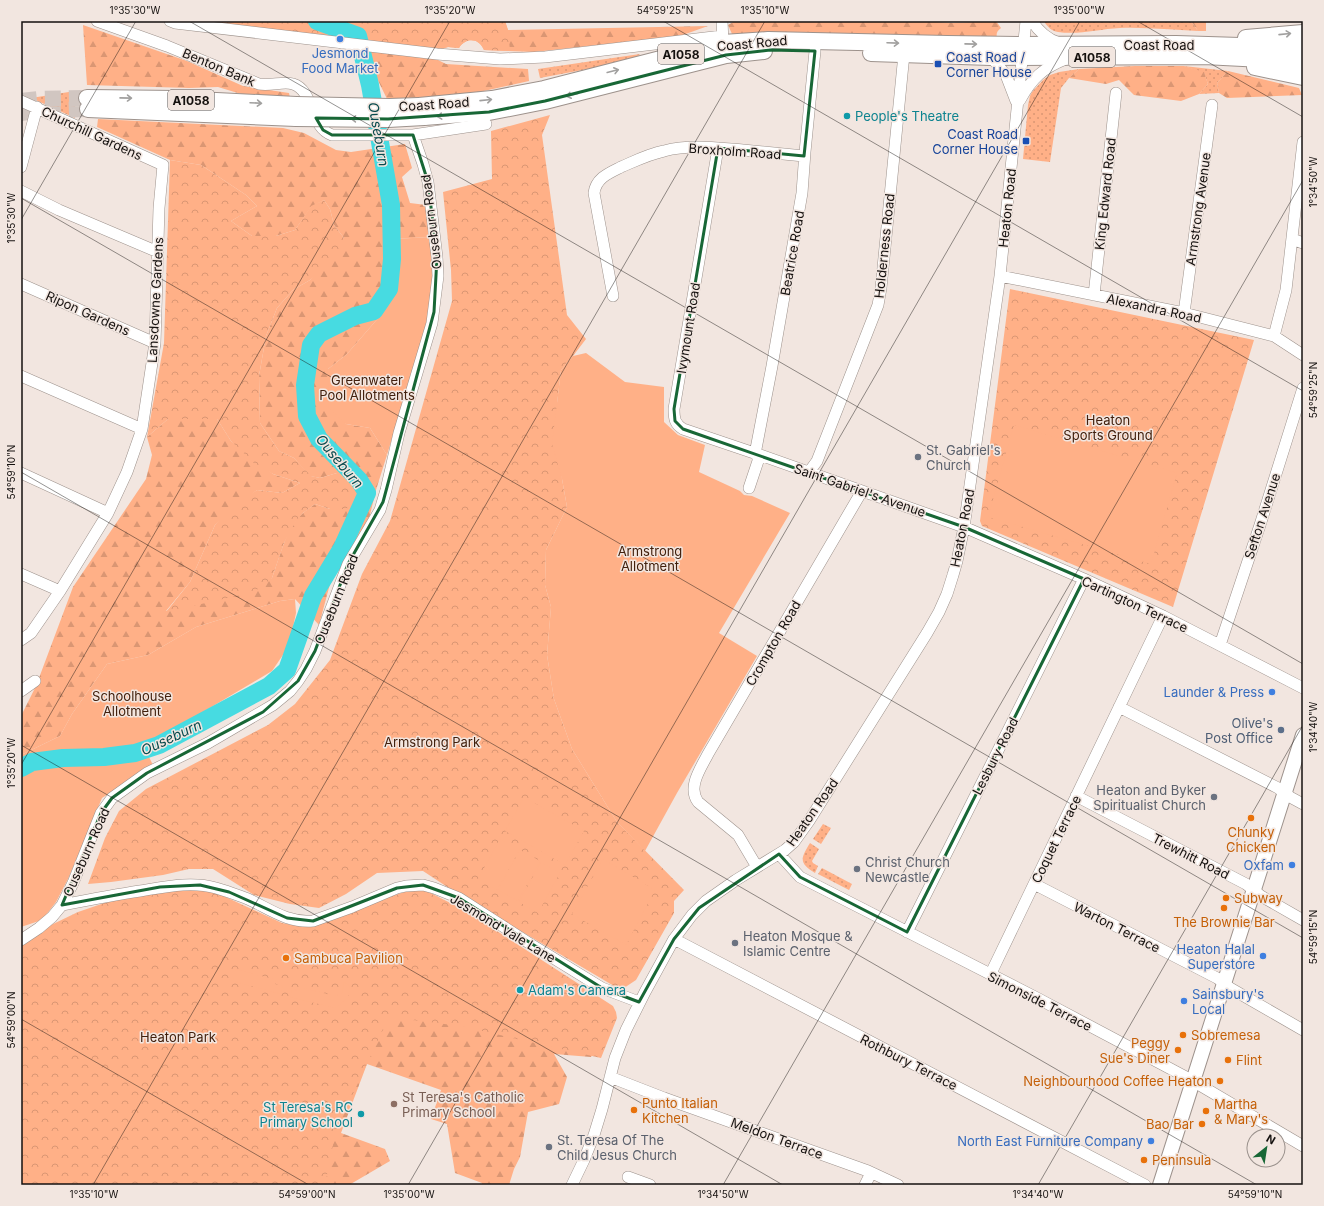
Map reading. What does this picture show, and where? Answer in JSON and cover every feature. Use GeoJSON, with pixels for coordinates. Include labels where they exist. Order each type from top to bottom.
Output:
{"type":"FeatureCollection","features":[{"type":"Feature","properties":{"kind":"highway"},"geometry":{"type":"LineString","coordinates":[[1191,45],[1303,33]]}},
{"type":"Feature","properties":{"kind":"highway","name":"Coast Road"},"geometry":{"type":"LineString","coordinates":[[421,112],[544,89],[723,40],[768,40],[1303,61]]}},
{"type":"Feature","properties":{"kind":"highway","name":"Coast Road"},"geometry":{"type":"LineString","coordinates":[[1069,51],[1191,45],[1303,48]]}},
{"type":"Feature","properties":{"kind":"highway","name":"Coast Road"},"geometry":{"type":"LineString","coordinates":[[88,103],[177,99],[296,111],[389,107],[421,112],[489,112],[545,101],[726,55],[770,50],[991,57],[1023,51]]}},
{"type":"Feature","properties":{"kind":"highway"},"geometry":{"type":"LineString","coordinates":[[1204,56],[1303,77]]}},
{"type":"Feature","properties":{"kind":"main road"},"geometry":{"type":"LineString","coordinates":[[1160,1185],[1303,735]]}},
{"type":"Feature","properties":{"kind":"street","name":"Benton Bank"},"geometry":{"type":"LineString","coordinates":[[97,21],[174,48],[259,84],[294,84],[304,92],[318,122],[328,134],[337,136],[398,136],[486,124]]}},
{"type":"Feature","properties":{"kind":"street"},"geometry":{"type":"LineString","coordinates":[[173,22],[437,54],[473,57],[532,58],[723,40],[722,21]]}},
{"type":"Feature","properties":{"kind":"street","name":"Heaton Road"},"geometry":{"type":"LineString","coordinates":[[610,1077],[620,1046],[640,1002],[674,939],[692,915],[706,901],[790,846],[809,821],[927,633],[947,594],[957,561],[964,527],[1000,276],[1026,21]]}},
{"type":"Feature","properties":{"kind":"street"},"geometry":{"type":"LineString","coordinates":[[1018,106],[1026,88],[1035,77],[1069,51],[1045,36],[1037,29],[1032,21]]}},
{"type":"Feature","properties":{"kind":"street","name":"Beatrice Road"},"geometry":{"type":"LineString","coordinates":[[749,488],[758,454],[801,201],[815,51]]}},
{"type":"Feature","properties":{"kind":"street","name":"Holderness Road"},"geometry":{"type":"LineString","coordinates":[[809,472],[817,461],[878,305],[881,288],[904,54]]}},
{"type":"Feature","properties":{"kind":"street","name":"Heaton Road"},"geometry":{"type":"LineString","coordinates":[[991,57],[1003,69],[1018,106]]}},
{"type":"Feature","properties":{"kind":"street","name":"King Edward Road"},"geometry":{"type":"LineString","coordinates":[[1094,295],[1116,93]]}},
{"type":"Feature","properties":{"kind":"street","name":"Churchill Gardens"},"geometry":{"type":"LineString","coordinates":[[21,101],[163,165]]}},
{"type":"Feature","properties":{"kind":"street","name":"Armstrong Avenue"},"geometry":{"type":"LineString","coordinates":[[1184,313],[1212,105]]}},
{"type":"Feature","properties":{"kind":"street"},"geometry":{"type":"LineString","coordinates":[[21,167],[36,107]]}},
{"type":"Feature","properties":{"kind":"street","name":"Ouseburn Road"},"geometry":{"type":"LineString","coordinates":[[21,940],[40,928],[62,905],[73,883],[101,813],[112,798],[147,773],[208,743],[263,712],[282,698],[306,670],[315,651],[348,564],[380,510],[399,433],[430,333],[438,276],[437,257],[428,182],[424,164],[413,135]]}},
{"type":"Feature","properties":{"kind":"street"},"geometry":{"type":"LineString","coordinates":[[1274,336],[1286,290],[1303,145]]}},
{"type":"Feature","properties":{"kind":"street","name":"Broxholm Road"},"geometry":{"type":"LineString","coordinates":[[613,296],[594,193],[597,184],[604,176],[637,160],[664,151],[690,147],[718,148],[804,156]]}},
{"type":"Feature","properties":{"kind":"street","name":"Ivymount Road"},"geometry":{"type":"LineString","coordinates":[[718,148],[674,416],[675,422],[683,430],[758,454]]}},
{"type":"Feature","properties":{"kind":"street","name":"Lansdowne Gardens"},"geometry":{"type":"LineString","coordinates":[[21,640],[31,632],[60,591],[108,513],[127,472],[142,429],[155,342],[163,165]]}},
{"type":"Feature","properties":{"kind":"street"},"geometry":{"type":"LineString","coordinates":[[21,191],[59,210],[158,252]]}},
{"type":"Feature","properties":{"kind":"street"},"geometry":{"type":"LineString","coordinates":[[1292,239],[1303,243]]}},
{"type":"Feature","properties":{"kind":"street","name":"Alexandra Road"},"geometry":{"type":"LineString","coordinates":[[1000,276],[1184,313],[1274,336],[1303,355]]}},
{"type":"Feature","properties":{"kind":"street","name":"Ripon Gardens"},"geometry":{"type":"LineString","coordinates":[[21,284],[155,342]]}},
{"type":"Feature","properties":{"kind":"street"},"geometry":{"type":"LineString","coordinates":[[21,376],[142,429]]}},
{"type":"Feature","properties":{"kind":"street","name":"Sefton Avenue"},"geometry":{"type":"LineString","coordinates":[[1220,645],[1303,388]]}},
{"type":"Feature","properties":{"kind":"street","name":"Saint Gabriel's Avenue"},"geometry":{"type":"LineString","coordinates":[[758,454],[964,527]]}},
{"type":"Feature","properties":{"kind":"street"},"geometry":{"type":"LineString","coordinates":[[21,473],[108,513]]}},
{"type":"Feature","properties":{"kind":"street","name":"Crompton Road"},"geometry":{"type":"LineString","coordinates":[[757,867],[741,839],[704,808],[695,798],[694,785],[708,754],[862,491]]}},
{"type":"Feature","properties":{"kind":"street","name":"Cartington Terrace"},"geometry":{"type":"LineString","coordinates":[[964,527],[1084,579],[1163,616],[1303,688]]}},
{"type":"Feature","properties":{"kind":"street"},"geometry":{"type":"LineString","coordinates":[[21,574],[60,591]]}},
{"type":"Feature","properties":{"kind":"street","name":"Lesbury Road"},"geometry":{"type":"LineString","coordinates":[[907,932],[1084,579]]}},
{"type":"Feature","properties":{"kind":"street","name":"Coquet Terrace"},"geometry":{"type":"LineString","coordinates":[[992,976],[993,969],[1163,616]]}},
{"type":"Feature","properties":{"kind":"street"},"geometry":{"type":"LineString","coordinates":[[21,691],[35,681]]}},
{"type":"Feature","properties":{"kind":"street"},"geometry":{"type":"LineString","coordinates":[[1120,707],[1278,788],[1303,804]]}},
{"type":"Feature","properties":{"kind":"street","name":"Trewhitt Road"},"geometry":{"type":"LineString","coordinates":[[1076,796],[1246,884],[1261,896],[1303,920]]}},
{"type":"Feature","properties":{"kind":"street","name":"Simonside Terrace"},"geometry":{"type":"LineString","coordinates":[[779,854],[800,877],[1036,998],[1193,1082],[1303,1146]]}},
{"type":"Feature","properties":{"kind":"street","name":"Warton Terrace"},"geometry":{"type":"LineString","coordinates":[[1034,884],[1217,978],[1230,988],[1303,1030]]}},
{"type":"Feature","properties":{"kind":"street","name":"Jesmond Vale Lane"},"geometry":{"type":"LineString","coordinates":[[62,905],[160,887],[200,885],[229,892],[274,913],[287,918],[307,922],[319,920],[396,888],[423,885],[459,898],[602,988],[640,1002]]}},
{"type":"Feature","properties":{"kind":"street","name":"Rothbury Terrace"},"geometry":{"type":"LineString","coordinates":[[674,939],[1144,1185]]}},
{"type":"Feature","properties":{"kind":"street"},"geometry":{"type":"LineString","coordinates":[[572,1185],[594,1135],[610,1077]]}},
{"type":"Feature","properties":{"kind":"street","name":"Meldon Terrace"},"geometry":{"type":"LineString","coordinates":[[610,1077],[871,1173],[898,1185]]}},
{"type":"Feature","properties":{"kind":"street"},"geometry":{"type":"LineString","coordinates":[[865,1185],[871,1173]]}},
{"type":"Feature","properties":{"kind":"street"},"geometry":{"type":"LineString","coordinates":[[628,1177],[650,1185]]}},
{"type":"Feature","properties":{"kind":"highlighted area"},"geometry":{"type":"Polygon","coordinates":[[[770,50],[815,51],[804,156],[718,148],[674,409],[675,421],[683,429],[964,527],[1084,579],[907,932],[800,877],[779,854],[699,908],[674,939],[639,1002],[602,988],[459,898],[423,885],[397,888],[313,921],[287,918],[229,892],[200,885],[160,887],[62,905],[101,813],[112,798],[147,773],[263,712],[298,681],[315,651],[348,564],[383,502],[434,312],[437,257],[428,182],[413,135],[332,135],[323,130],[316,118],[388,119],[489,112],[545,101],[726,55],[770,50]]]}},
{"type":"Feature","properties":{"kind":"green space"},"geometry":{"type":"Polygon","coordinates":[[[200,21],[505,21],[508,30],[510,51],[484,50],[479,43],[472,40],[465,42],[459,48],[448,47],[441,49],[200,21]]]}},
{"type":"Feature","properties":{"kind":"green space"},"geometry":{"type":"Polygon","coordinates":[[[349,21],[505,21],[508,30],[708,26],[680,36],[534,52],[484,50],[479,43],[472,40],[465,42],[459,48],[448,47],[441,49],[436,59],[446,64],[528,69],[529,81],[461,96],[388,101],[349,21]]]}},
{"type":"Feature","properties":{"kind":"green space"},"geometry":{"type":"Polygon","coordinates":[[[735,21],[917,21],[953,23],[996,21],[1001,28],[997,32],[997,38],[732,34],[728,25],[735,21]]]}},
{"type":"Feature","properties":{"kind":"green space"},"geometry":{"type":"Polygon","coordinates":[[[1044,21],[1191,21],[1198,31],[1129,28],[1066,33],[1052,30],[1044,21]]]}},
{"type":"Feature","properties":{"kind":"green space"},"geometry":{"type":"Polygon","coordinates":[[[1191,21],[1206,21],[1206,31],[1198,31],[1191,21]]]}},
{"type":"Feature","properties":{"kind":"green space"},"geometry":{"type":"Polygon","coordinates":[[[83,25],[187,61],[243,86],[289,93],[290,98],[241,94],[218,87],[189,88],[87,85],[83,25]]]}},
{"type":"Feature","properties":{"kind":"green space"},"geometry":{"type":"Polygon","coordinates":[[[640,54],[635,60],[540,78],[538,69],[640,54]]]}},
{"type":"Feature","properties":{"kind":"green space"},"geometry":{"type":"Polygon","coordinates":[[[1135,66],[1184,66],[1204,72],[1208,84],[1199,94],[1181,101],[1134,95],[1119,80],[1106,84],[1069,78],[1079,69],[1135,66]]]}},
{"type":"Feature","properties":{"kind":"green space"},"geometry":{"type":"Polygon","coordinates":[[[1184,66],[1228,71],[1217,83],[1219,93],[1199,94],[1208,84],[1204,73],[1184,66]]]}},
{"type":"Feature","properties":{"kind":"green space"},"geometry":{"type":"Polygon","coordinates":[[[1079,69],[1061,88],[1050,162],[1023,159],[1028,105],[1032,92],[1050,75],[1079,69]]]}},
{"type":"Feature","properties":{"kind":"green space"},"geometry":{"type":"Polygon","coordinates":[[[1228,71],[1299,88],[1302,95],[1227,98],[1219,93],[1217,83],[1228,71]]]}},
{"type":"Feature","properties":{"kind":"green space"},"geometry":{"type":"Polygon","coordinates":[[[75,91],[75,118],[31,98],[75,91]]]}},
{"type":"Feature","properties":{"kind":"green space","name":"Armstrong Park"},"geometry":{"type":"Polygon","coordinates":[[[550,115],[542,135],[567,315],[586,339],[561,370],[557,404],[562,479],[567,507],[546,550],[545,585],[551,607],[547,655],[554,699],[572,749],[617,822],[684,890],[674,901],[674,913],[636,980],[624,988],[614,986],[458,894],[423,871],[377,873],[346,894],[319,908],[290,904],[254,895],[213,869],[189,869],[163,875],[88,884],[105,838],[119,811],[146,789],[268,725],[295,704],[330,660],[362,574],[390,521],[452,301],[451,270],[443,192],[492,179],[491,131],[550,115]]]}},
{"type":"Feature","properties":{"kind":"green space"},"geometry":{"type":"Polygon","coordinates":[[[98,119],[283,128],[304,133],[336,150],[351,152],[405,144],[412,168],[402,177],[410,203],[426,205],[430,237],[394,239],[395,288],[380,316],[347,354],[328,369],[346,424],[370,428],[387,455],[369,519],[330,584],[319,625],[295,599],[280,601],[196,627],[148,655],[107,664],[72,714],[60,736],[21,755],[21,716],[36,686],[73,587],[146,479],[152,455],[147,437],[168,419],[217,419],[231,441],[273,474],[300,483],[282,493],[257,490],[215,525],[190,582],[166,611],[272,578],[285,541],[296,520],[315,504],[330,509],[337,473],[320,478],[310,476],[294,458],[279,451],[260,423],[259,376],[266,336],[277,308],[293,290],[310,280],[344,238],[334,225],[330,209],[324,200],[311,207],[295,230],[276,236],[252,236],[231,221],[257,206],[246,195],[201,165],[170,160],[97,127],[98,119]]]}},
{"type":"Feature","properties":{"kind":"green space"},"geometry":{"type":"Polygon","coordinates":[[[170,160],[201,165],[246,195],[257,206],[231,221],[252,236],[276,236],[295,230],[311,206],[324,200],[330,209],[334,225],[344,238],[342,251],[310,280],[293,290],[277,308],[266,336],[259,376],[260,423],[279,451],[294,458],[311,476],[320,478],[337,473],[355,483],[347,509],[330,509],[315,504],[303,513],[296,521],[284,543],[272,578],[254,592],[166,612],[190,582],[215,525],[238,502],[257,490],[282,493],[300,483],[273,474],[254,463],[231,441],[217,419],[168,419],[147,437],[164,343],[170,160]]]}},
{"type":"Feature","properties":{"kind":"green space","name":"Greenwater Pool Allotments"},"geometry":{"type":"Polygon","coordinates":[[[430,237],[433,273],[431,309],[387,455],[370,428],[346,424],[329,408],[328,369],[347,354],[380,316],[395,288],[394,239],[430,237]]]}},
{"type":"Feature","properties":{"kind":"green space","name":"Heaton Sports Ground"},"geometry":{"type":"Polygon","coordinates":[[[1010,289],[1254,340],[1173,607],[982,526],[980,521],[1010,289]]]}},
{"type":"Feature","properties":{"kind":"green space","name":"Armstrong Allotment"},"geometry":{"type":"Polygon","coordinates":[[[586,353],[625,382],[664,387],[664,422],[678,435],[705,445],[699,472],[740,491],[744,495],[752,496],[790,513],[719,633],[757,656],[645,851],[617,822],[572,749],[554,699],[547,655],[551,607],[545,585],[546,550],[567,507],[562,479],[552,444],[561,370],[573,356],[586,353]]]}},
{"type":"Feature","properties":{"kind":"green space"},"geometry":{"type":"Polygon","coordinates":[[[1014,425],[1177,473],[1151,564],[988,517],[1014,425]]]}},
{"type":"Feature","properties":{"kind":"green space","name":"Schoolhouse Allotment"},"geometry":{"type":"Polygon","coordinates":[[[295,599],[296,613],[289,646],[272,671],[144,747],[153,765],[102,798],[68,879],[56,902],[42,920],[21,927],[21,755],[60,736],[72,714],[107,664],[148,655],[196,627],[280,601],[295,599]]]}},
{"type":"Feature","properties":{"kind":"green space"},"geometry":{"type":"Polygon","coordinates":[[[524,797],[584,831],[565,865],[505,831],[524,797]]]}},
{"type":"Feature","properties":{"kind":"green space"},"geometry":{"type":"Polygon","coordinates":[[[823,824],[831,828],[821,844],[813,839],[823,824]]]}},
{"type":"Feature","properties":{"kind":"green space"},"geometry":{"type":"Polygon","coordinates":[[[500,839],[520,849],[497,890],[478,879],[500,839]]]}},
{"type":"Feature","properties":{"kind":"green space"},"geometry":{"type":"Polygon","coordinates":[[[810,843],[819,849],[812,861],[818,866],[815,873],[806,866],[803,860],[803,856],[810,843]]]}},
{"type":"Feature","properties":{"kind":"green space"},"geometry":{"type":"Polygon","coordinates":[[[520,850],[540,861],[518,901],[498,890],[520,850]]]}},
{"type":"Feature","properties":{"kind":"green space"},"geometry":{"type":"Polygon","coordinates":[[[603,859],[655,890],[626,945],[572,914],[603,859]]]}},
{"type":"Feature","properties":{"kind":"green space"},"geometry":{"type":"Polygon","coordinates":[[[541,862],[560,873],[538,913],[519,902],[541,862]]]}},
{"type":"Feature","properties":{"kind":"green space"},"geometry":{"type":"Polygon","coordinates":[[[822,868],[852,884],[849,890],[818,874],[822,868]]]}},
{"type":"Feature","properties":{"kind":"green space","name":"Heaton Park"},"geometry":{"type":"Polygon","coordinates":[[[419,887],[466,911],[613,1006],[617,1018],[601,1058],[460,1026],[389,1017],[336,1130],[325,1185],[21,1185],[21,945],[51,925],[78,912],[116,899],[188,889],[217,893],[282,923],[304,927],[321,923],[360,907],[419,887]]]}},
{"type":"Feature","properties":{"kind":"green space"},"geometry":{"type":"Polygon","coordinates":[[[236,969],[276,980],[275,984],[283,986],[281,994],[233,981],[236,969]]]}},
{"type":"Feature","properties":{"kind":"green space"},"geometry":{"type":"Polygon","coordinates":[[[344,982],[350,986],[348,998],[335,1008],[290,997],[292,989],[299,991],[300,987],[335,996],[342,993],[344,982]]]}},
{"type":"Feature","properties":{"kind":"green space"},"geometry":{"type":"Polygon","coordinates":[[[377,1003],[601,1040],[591,1057],[554,1054],[567,1077],[559,1104],[528,1112],[520,1157],[509,1185],[482,1185],[482,1183],[455,1173],[447,1124],[431,1119],[441,1090],[367,1064],[341,1133],[385,1149],[390,1161],[349,1185],[278,1185],[377,1003]]]}},
{"type":"Feature","properties":{"kind":"waterway","name":"Ouseburn"},"geometry":{"type":"LineString","coordinates":[[21,768],[32,762],[63,758],[104,757],[135,753],[159,745],[269,686],[287,670],[313,596],[342,548],[367,493],[359,480],[319,439],[307,416],[305,385],[311,345],[319,334],[355,316],[374,311],[389,289],[392,259],[391,205],[370,85],[358,36],[317,21]]}},
{"type":"Feature","properties":{"kind":"tunnel"},"geometry":{"type":"LineString","coordinates":[[21,101],[38,99],[87,98]]}},
{"type":"Feature","properties":{"kind":"tunnel"},"geometry":{"type":"LineString","coordinates":[[21,113],[88,109]]}},
{"type":"Feature","properties":{"kind":"place","name":"Jesmond Food Market"},"geometry":{"type":"Point","coordinates":[340,39]}},
{"type":"Feature","properties":{"kind":"place","name":"Coast Road / Corner House"},"geometry":{"type":"Point","coordinates":[938,64]}},
{"type":"Feature","properties":{"kind":"place","name":"People's Theatre"},"geometry":{"type":"Point","coordinates":[847,116]}},
{"type":"Feature","properties":{"kind":"place","name":"Coast Road Corner House"},"geometry":{"type":"Point","coordinates":[1026,141]}},
{"type":"Feature","properties":{"kind":"place","name":"St. Gabriel's Church"},"geometry":{"type":"Point","coordinates":[918,457]}},
{"type":"Feature","properties":{"kind":"place","name":"Launder & Press"},"geometry":{"type":"Point","coordinates":[1272,692]}},
{"type":"Feature","properties":{"kind":"place","name":"Olive's Post Office"},"geometry":{"type":"Point","coordinates":[1281,730]}},
{"type":"Feature","properties":{"kind":"place","name":"Heaton and Byker Spiritualist Church"},"geometry":{"type":"Point","coordinates":[1214,797]}},
{"type":"Feature","properties":{"kind":"place","name":"Chunky Chicken"},"geometry":{"type":"Point","coordinates":[1251,818]}},
{"type":"Feature","properties":{"kind":"place","name":"Oxfam"},"geometry":{"type":"Point","coordinates":[1292,865]}},
{"type":"Feature","properties":{"kind":"place","name":"Christ Church Newcastle"},"geometry":{"type":"Point","coordinates":[857,869]}},
{"type":"Feature","properties":{"kind":"place","name":"Subway"},"geometry":{"type":"Point","coordinates":[1226,898]}},
{"type":"Feature","properties":{"kind":"place","name":"The Brownie Bar"},"geometry":{"type":"Point","coordinates":[1224,908]}},
{"type":"Feature","properties":{"kind":"place","name":"Heaton Mosque & Islamic Centre"},"geometry":{"type":"Point","coordinates":[735,943]}},
{"type":"Feature","properties":{"kind":"place","name":"Heaton Halal Superstore"},"geometry":{"type":"Point","coordinates":[1263,956]}},
{"type":"Feature","properties":{"kind":"place","name":"Sambuca Pavilion"},"geometry":{"type":"Point","coordinates":[286,958]}},
{"type":"Feature","properties":{"kind":"place","name":"Adam's Camera"},"geometry":{"type":"Point","coordinates":[520,990]}},
{"type":"Feature","properties":{"kind":"place","name":"Sainsbury's Local"},"geometry":{"type":"Point","coordinates":[1184,1001]}},
{"type":"Feature","properties":{"kind":"place","name":"Sobremesa"},"geometry":{"type":"Point","coordinates":[1183,1035]}},
{"type":"Feature","properties":{"kind":"place","name":"Peggy Sue's Diner"},"geometry":{"type":"Point","coordinates":[1178,1050]}},
{"type":"Feature","properties":{"kind":"place","name":"Flint"},"geometry":{"type":"Point","coordinates":[1228,1060]}},
{"type":"Feature","properties":{"kind":"place","name":"Neighbourhood Coffee Heaton"},"geometry":{"type":"Point","coordinates":[1220,1081]}},
{"type":"Feature","properties":{"kind":"place","name":"St Teresa's Catholic Primary School"},"geometry":{"type":"Point","coordinates":[394,1104]}},
{"type":"Feature","properties":{"kind":"place","name":"Punto Italian Kitchen"},"geometry":{"type":"Point","coordinates":[634,1110]}},
{"type":"Feature","properties":{"kind":"place","name":"Martha & Mary's"},"geometry":{"type":"Point","coordinates":[1206,1111]}},
{"type":"Feature","properties":{"kind":"place","name":"St Teresa's RC Primary School"},"geometry":{"type":"Point","coordinates":[361,1114]}},
{"type":"Feature","properties":{"kind":"place","name":"Bao Bar"},"geometry":{"type":"Point","coordinates":[1202,1124]}},
{"type":"Feature","properties":{"kind":"place","name":"North East Furniture Company"},"geometry":{"type":"Point","coordinates":[1151,1141]}},
{"type":"Feature","properties":{"kind":"place","name":"St. Teresa Of The Child Jesus Church"},"geometry":{"type":"Point","coordinates":[549,1147]}},
{"type":"Feature","properties":{"kind":"place","name":"Peninsula"},"geometry":{"type":"Point","coordinates":[1144,1160]}}]}
